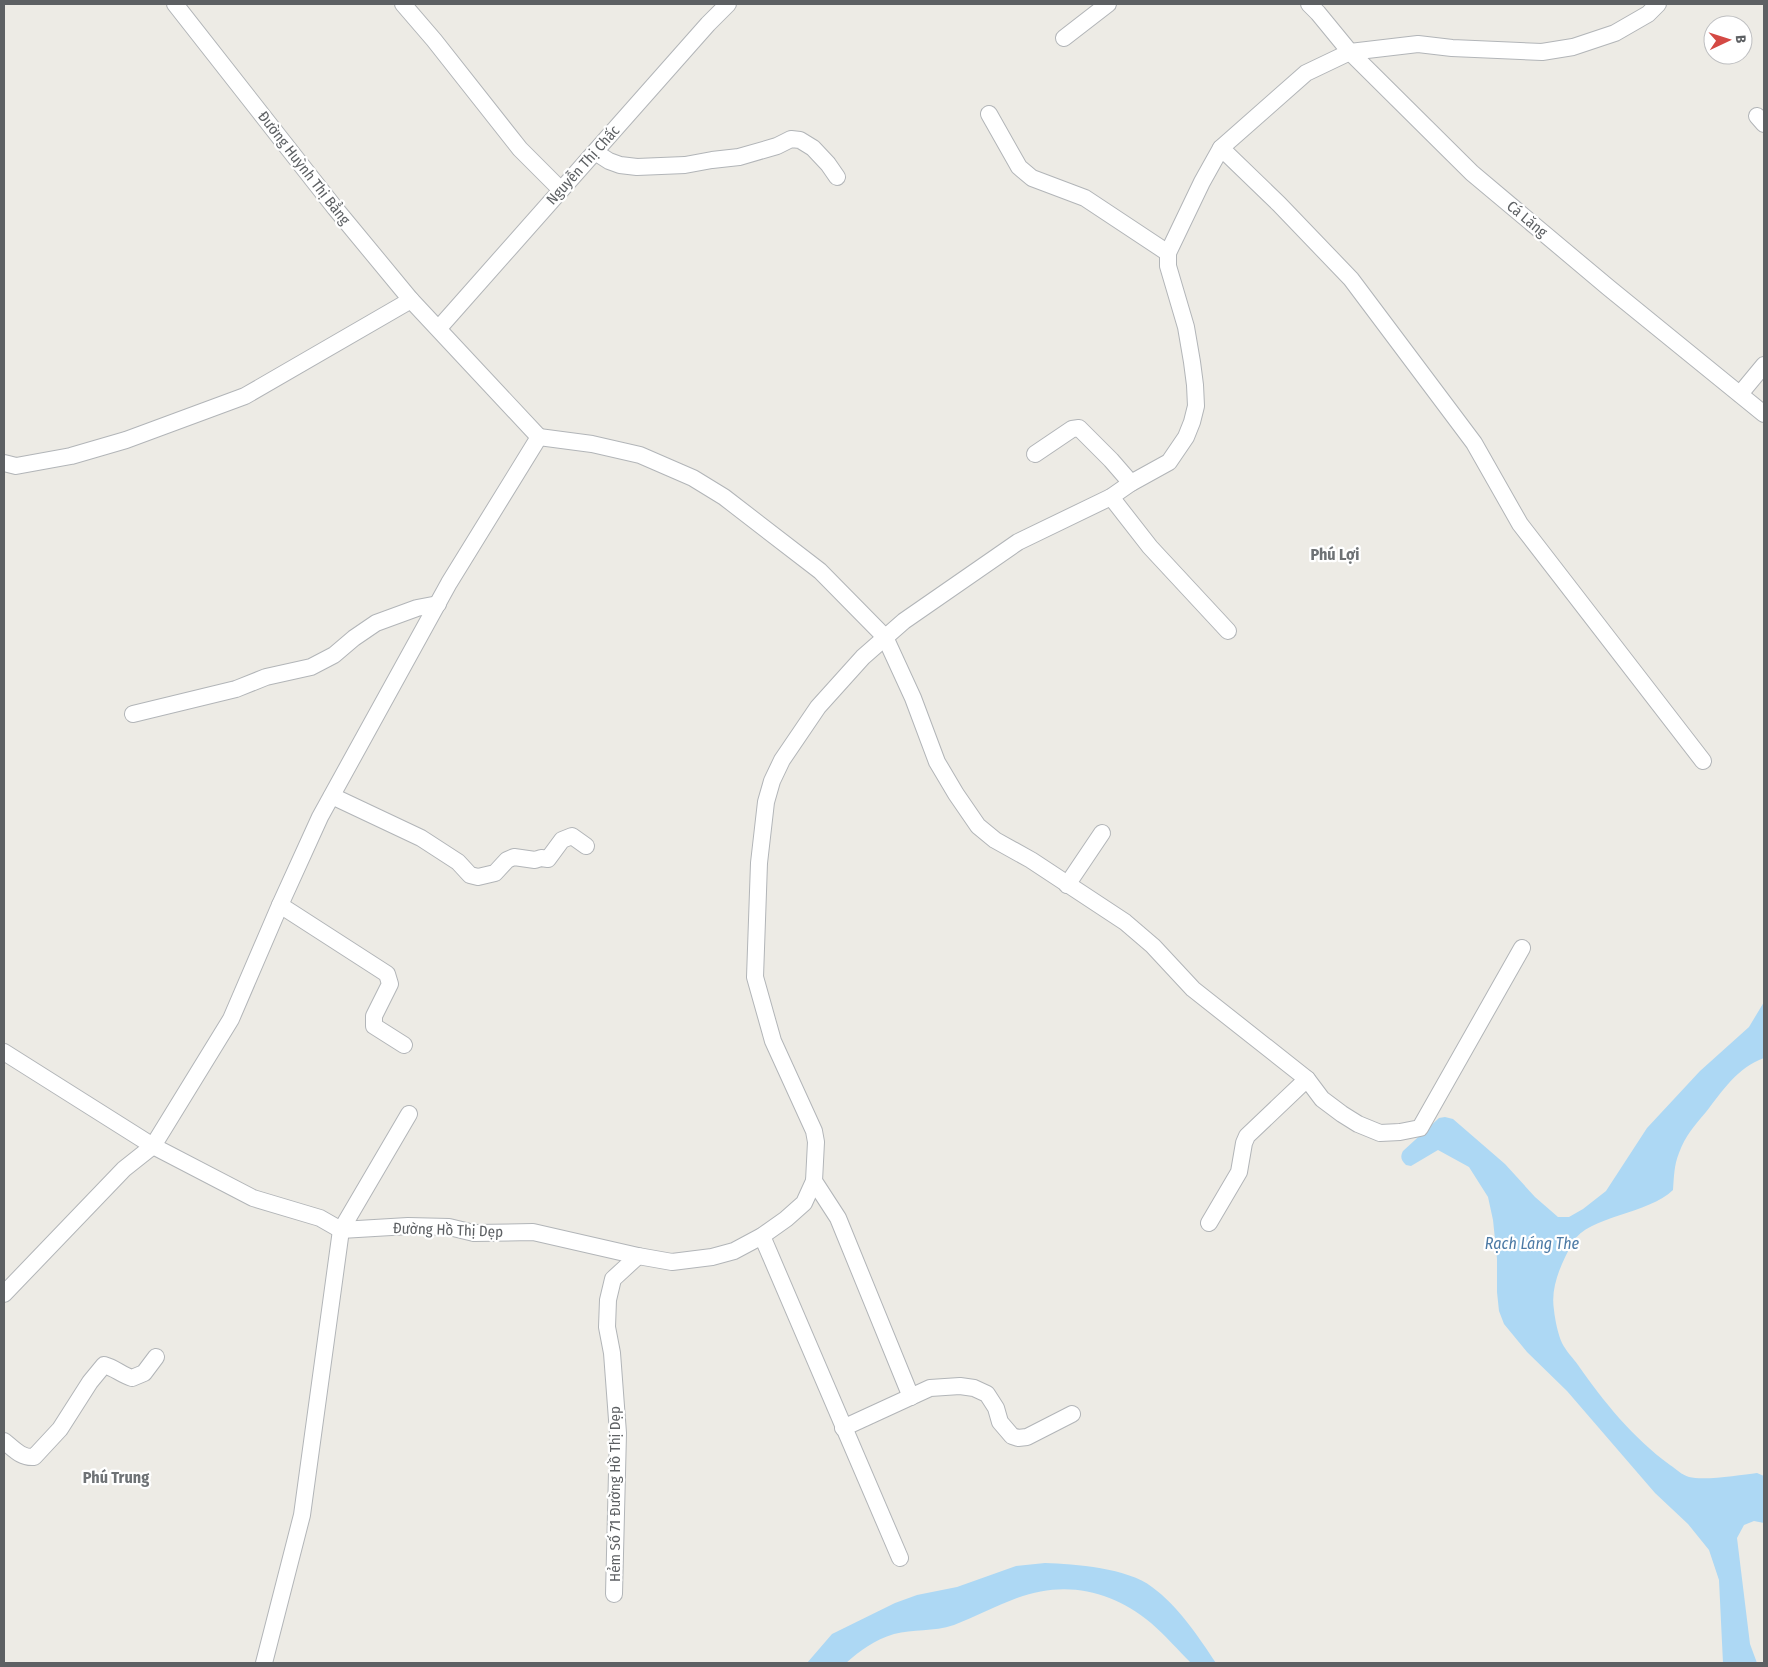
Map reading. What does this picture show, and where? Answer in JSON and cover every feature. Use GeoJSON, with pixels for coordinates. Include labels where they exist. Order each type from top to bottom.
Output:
{"type":"FeatureCollection","features":[{"type":"Feature","properties":{"kind":"street","name":"Đường Huỳnh Thị Bẳng"},"geometry":{"type":"LineString","coordinates":[[175,4],[335,208],[411,300],[539,437]]}},
{"type":"Feature","properties":{"kind":"street"},"geometry":{"type":"LineString","coordinates":[[403,4],[434,40],[520,149],[561,190]]}},
{"type":"Feature","properties":{"kind":"street","name":"Nguyễn Thị Chấc"},"geometry":{"type":"LineString","coordinates":[[438,328],[728,4]]}},
{"type":"Feature","properties":{"kind":"street"},"geometry":{"type":"LineString","coordinates":[[1064,38],[1108,4]]}},
{"type":"Feature","properties":{"kind":"street","name":"Cá Lăng"},"geometry":{"type":"LineString","coordinates":[[1309,4],[1350,52],[1472,173],[1764,414]]}},
{"type":"Feature","properties":{"kind":"street"},"geometry":{"type":"LineString","coordinates":[[912,1397],[838,1218],[814,1181],[816,1142],[814,1131],[773,1041],[754,978],[760,863],[766,802],[772,781],[782,760],[818,707],[863,658],[904,621],[1018,542],[1111,497],[1130,483],[1170,462],[1186,437],[1196,406],[1192,362],[1186,328],[1168,266],[1168,252],[1221,148],[1306,73],[1350,52],[1418,44],[1452,48],[1542,52],[1573,46],[1615,33],[1648,14],[1658,4]]}},
{"type":"Feature","properties":{"kind":"street"},"geometry":{"type":"LineString","coordinates":[[989,114],[1020,167],[1032,178],[1085,198],[1168,252]]}},
{"type":"Feature","properties":{"kind":"street"},"geometry":{"type":"LineString","coordinates":[[594,152],[620,165],[637,167],[685,165],[739,157],[777,146],[791,139],[800,140],[813,148],[837,177]]}},
{"type":"Feature","properties":{"kind":"street"},"geometry":{"type":"LineString","coordinates":[[1221,148],[1279,204],[1351,279],[1474,444],[1520,524],[1703,761]]}},
{"type":"Feature","properties":{"kind":"street"},"geometry":{"type":"LineString","coordinates":[[4,463],[16,466],[70,456],[126,440],[245,396],[411,300]]}},
{"type":"Feature","properties":{"kind":"street"},"geometry":{"type":"LineString","coordinates":[[1740,394],[1764,365]]}},
{"type":"Feature","properties":{"kind":"street"},"geometry":{"type":"LineString","coordinates":[[1035,454],[1072,429],[1080,428],[1130,483]]}},
{"type":"Feature","properties":{"kind":"street"},"geometry":{"type":"LineString","coordinates":[[4,1294],[124,1170],[153,1146],[231,1019],[320,817],[438,604],[539,437],[592,444],[640,455],[693,478],[724,497],[820,571],[886,637],[913,698],[937,762],[978,826],[995,840],[1031,860],[1125,922],[1153,946],[1193,990],[1307,1079],[1322,1098],[1358,1124],[1380,1133],[1420,1128],[1522,948]]}},
{"type":"Feature","properties":{"kind":"street"},"geometry":{"type":"LineString","coordinates":[[1111,497],[1150,547],[1228,631]]}},
{"type":"Feature","properties":{"kind":"street"},"geometry":{"type":"LineString","coordinates":[[133,714],[236,689],[266,677],[311,667],[334,655],[354,638],[376,624],[417,608],[438,604]]}},
{"type":"Feature","properties":{"kind":"street"},"geometry":{"type":"LineString","coordinates":[[332,796],[421,838],[458,862],[470,875],[478,877],[495,873],[507,860],[514,857],[535,860],[541,858],[548,859],[562,840],[572,836],[586,846]]}},
{"type":"Feature","properties":{"kind":"street"},"geometry":{"type":"LineString","coordinates":[[1067,885],[1102,833]]}},
{"type":"Feature","properties":{"kind":"street"},"geometry":{"type":"LineString","coordinates":[[280,905],[387,974],[390,984],[374,1016],[374,1026],[404,1045]]}},
{"type":"Feature","properties":{"kind":"street"},"geometry":{"type":"LineString","coordinates":[[4,1052],[153,1146],[253,1198],[320,1218],[341,1230]]}},
{"type":"Feature","properties":{"kind":"street"},"geometry":{"type":"LineString","coordinates":[[1208,1223],[1239,1172],[1247,1136],[1307,1079]]}},
{"type":"Feature","properties":{"kind":"street"},"geometry":{"type":"LineString","coordinates":[[264,1663],[302,1515],[341,1230],[409,1114]]}},
{"type":"Feature","properties":{"kind":"street","name":"Đường Hồ Thị Dẹp"},"geometry":{"type":"LineString","coordinates":[[341,1230],[408,1226],[449,1227],[474,1233],[533,1232],[672,1262],[712,1257],[734,1251],[762,1236],[804,1202],[814,1181]]}},
{"type":"Feature","properties":{"kind":"street"},"geometry":{"type":"LineString","coordinates":[[762,1236],[900,1558]]}},
{"type":"Feature","properties":{"kind":"street","name":"Hẻm Số 71 Đường Hồ Thị Dẹp"},"geometry":{"type":"LineString","coordinates":[[614,1594],[618,1433],[612,1353],[607,1327],[608,1300],[613,1279],[638,1256]]}},
{"type":"Feature","properties":{"kind":"street"},"geometry":{"type":"LineString","coordinates":[[4,1441],[22,1456],[26,1458],[34,1457],[60,1429],[90,1382],[104,1365],[132,1378],[144,1373],[156,1358]]}},
{"type":"Feature","properties":{"kind":"street"},"geometry":{"type":"LineString","coordinates":[[843,1428],[930,1388],[937,1387],[960,1386],[974,1388],[987,1394],[996,1408],[1000,1422],[1012,1436],[1018,1438],[1027,1437],[1072,1414]]}},
{"type":"Feature","properties":{"kind":"water","name":"Rạch Láng The"},"geometry":{"type":"Polygon","coordinates":[[[1764,1002],[1764,1058],[1754,1062],[1731,1080],[1684,1141],[1677,1158],[1673,1190],[1649,1205],[1605,1220],[1581,1233],[1573,1242],[1558,1274],[1553,1301],[1559,1335],[1564,1346],[1608,1405],[1631,1431],[1656,1454],[1679,1472],[1689,1477],[1713,1478],[1757,1473],[1764,1476],[1764,1523],[1754,1521],[1744,1525],[1737,1538],[1750,1644],[1757,1663],[1723,1663],[1719,1580],[1709,1550],[1688,1524],[1655,1493],[1567,1391],[1527,1352],[1504,1324],[1499,1311],[1497,1259],[1493,1220],[1488,1197],[1469,1167],[1438,1150],[1411,1166],[1406,1165],[1401,1157],[1403,1151],[1439,1118],[1453,1119],[1505,1164],[1535,1197],[1558,1217],[1569,1217],[1583,1209],[1606,1191],[1647,1128],[1700,1071],[1749,1027],[1764,1002]]]}},
{"type":"Feature","properties":{"kind":"water"},"geometry":{"type":"Polygon","coordinates":[[[1045,1563],[1101,1568],[1129,1575],[1142,1581],[1152,1587],[1179,1612],[1216,1663],[1191,1663],[1151,1623],[1136,1612],[1104,1596],[1070,1589],[1035,1593],[1017,1598],[954,1625],[931,1630],[894,1634],[868,1646],[846,1663],[807,1663],[832,1634],[895,1603],[917,1595],[957,1587],[1016,1566],[1045,1563]]]}},
{"type":"Feature","properties":{"kind":"district","name":"Phú Lợi"},"geometry":{"type":"Point","coordinates":[1335,554]}},
{"type":"Feature","properties":{"kind":"district","name":"Phú Trung"},"geometry":{"type":"Point","coordinates":[116,1477]}}]}
